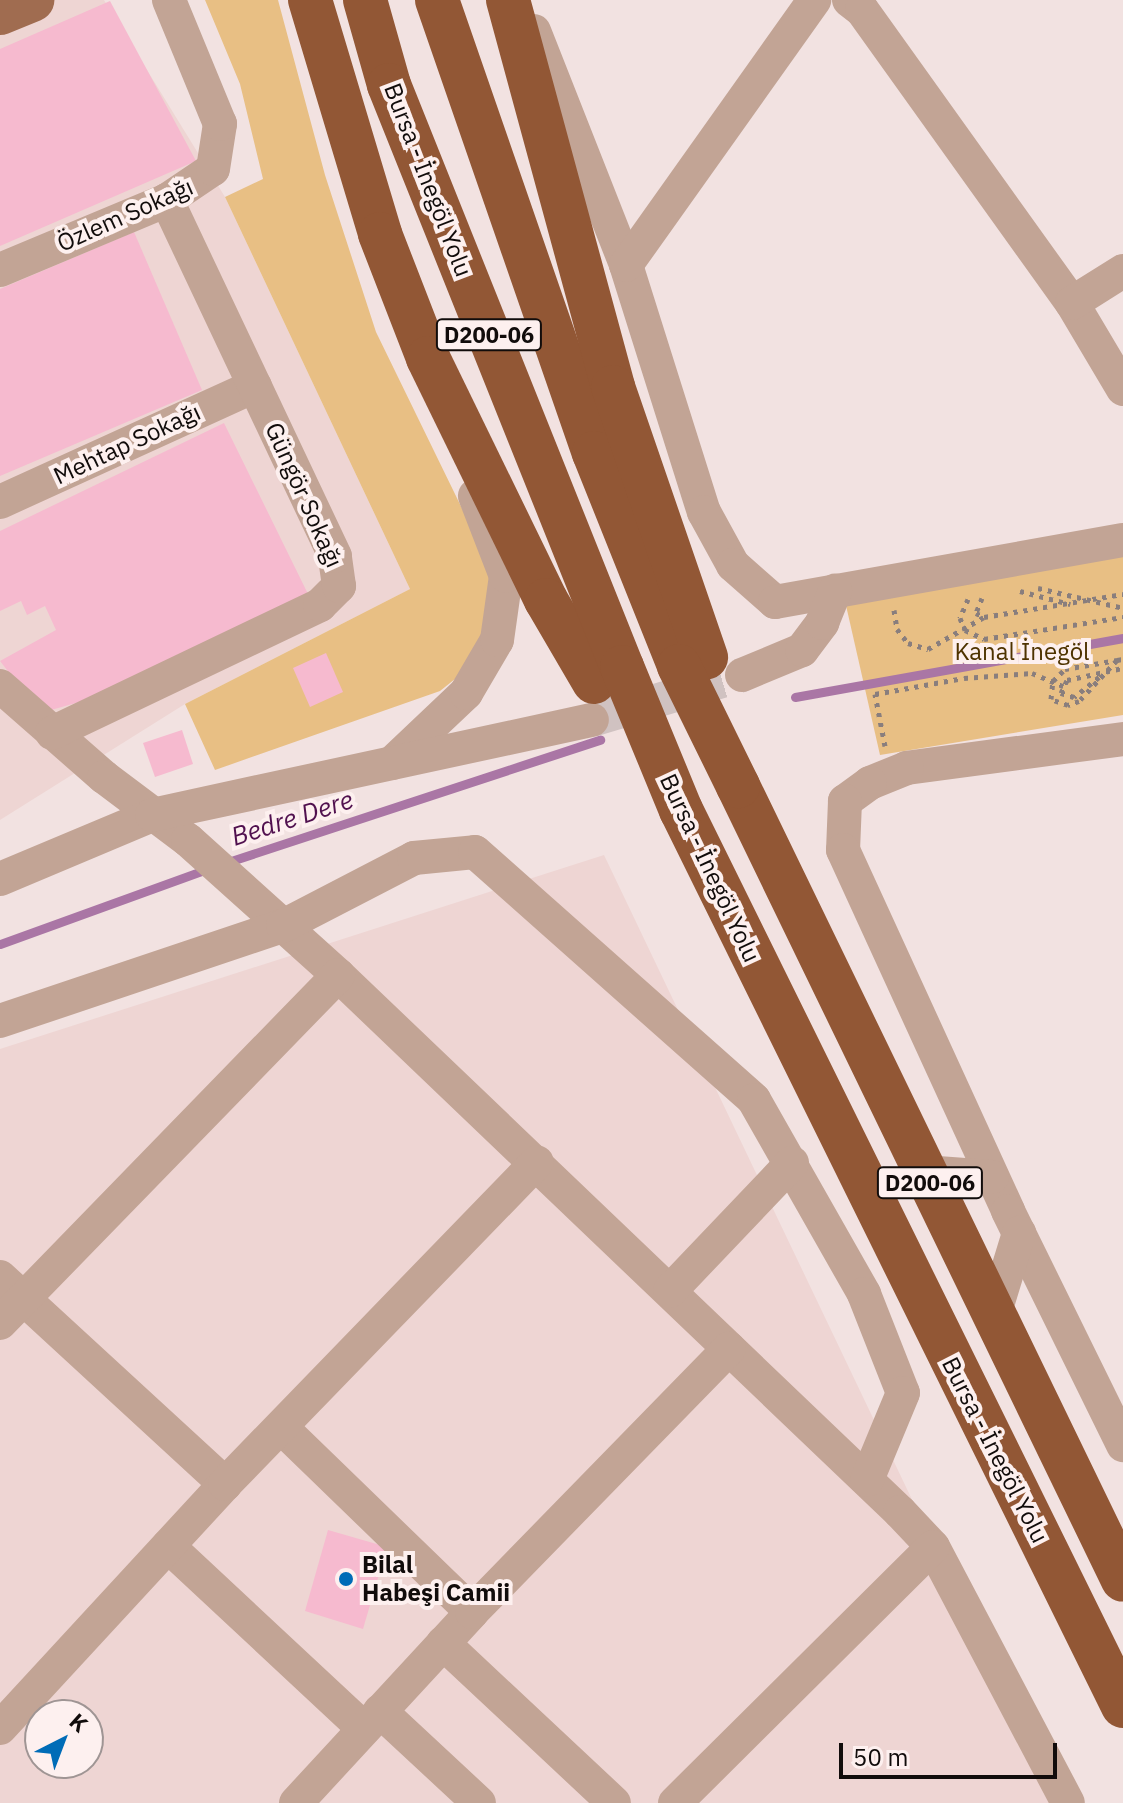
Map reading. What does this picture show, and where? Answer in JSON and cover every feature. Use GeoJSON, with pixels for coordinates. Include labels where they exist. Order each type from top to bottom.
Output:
{"type":"FeatureCollection","features":[{"type":"Feature","properties":{"kind":"highway"},"geometry":{"type":"LineString","coordinates":[[310,0],[380,234],[439,381],[546,600],[603,690]]}},
{"type":"Feature","properties":{"kind":"highway","name":"Bursa - İnegöl Yolu"},"geometry":{"type":"LineString","coordinates":[[365,0],[389,85],[603,690],[800,1060],[1123,1706]]}},
{"type":"Feature","properties":{"kind":"highway","name":"D200-06"},"geometry":{"type":"LineString","coordinates":[[437,0],[594,453],[709,666],[750,780],[924,1172],[1123,1580]]}},
{"type":"Feature","properties":{"kind":"highway"},"geometry":{"type":"LineString","coordinates":[[508,0],[613,387],[709,666]]}},
{"type":"Feature","properties":{"kind":"main road"},"geometry":{"type":"LineString","coordinates":[[0,13],[32,0]]}},
{"type":"Feature","properties":{"kind":"street","name":"Özlem Sokağı"},"geometry":{"type":"LineString","coordinates":[[0,270],[167,200],[213,169],[221,141],[220,124],[169,0]]}},
{"type":"Feature","properties":{"kind":"street"},"geometry":{"type":"LineString","coordinates":[[522,0],[626,265],[704,512],[733,565],[775,602],[1123,540]]}},
{"type":"Feature","properties":{"kind":"street"},"geometry":{"type":"LineString","coordinates":[[626,265],[814,0]]}},
{"type":"Feature","properties":{"kind":"street"},"geometry":{"type":"LineString","coordinates":[[849,0],[862,10],[1072,303],[1123,389]]}},
{"type":"Feature","properties":{"kind":"street","name":"Güngör Sokağı"},"geometry":{"type":"LineString","coordinates":[[52,733],[320,605],[339,586],[335,556],[167,200]]}},
{"type":"Feature","properties":{"kind":"street"},"geometry":{"type":"LineString","coordinates":[[1072,303],[1123,271]]}},
{"type":"Feature","properties":{"kind":"street"},"geometry":{"type":"LineString","coordinates":[[391,763],[479,677],[497,640],[506,597],[506,576],[445,419],[439,381]]}},
{"type":"Feature","properties":{"kind":"street","name":"Mehtap Sokağı"},"geometry":{"type":"LineString","coordinates":[[0,502],[255,386]]}},
{"type":"Feature","properties":{"kind":"street"},"geometry":{"type":"LineString","coordinates":[[709,666],[802,650],[822,623],[835,591]]}},
{"type":"Feature","properties":{"kind":"street"},"geometry":{"type":"LineString","coordinates":[[0,686],[152,815],[188,840],[338,975],[537,1162],[933,1547],[1058,1798]]}},
{"type":"Feature","properties":{"kind":"street"},"geometry":{"type":"LineString","coordinates":[[0,879],[152,815],[391,763],[603,690]]}},
{"type":"Feature","properties":{"kind":"street"},"geometry":{"type":"LineString","coordinates":[[1123,739],[891,774],[845,801],[843,850],[1019,1233],[1108,1379],[1123,1445]]}},
{"type":"Feature","properties":{"kind":"street"},"geometry":{"type":"LineString","coordinates":[[0,1021],[273,917],[414,858],[475,852],[754,1100],[864,1294],[903,1393],[867,1480]]}},
{"type":"Feature","properties":{"kind":"street"},"geometry":{"type":"LineString","coordinates":[[225,1484],[7,1300],[338,975]]}},
{"type":"Feature","properties":{"kind":"street"},"geometry":{"type":"LineString","coordinates":[[0,1728],[225,1484],[283,1429],[537,1162]]}},
{"type":"Feature","properties":{"kind":"street"},"geometry":{"type":"LineString","coordinates":[[670,1291],[792,1163]]}},
{"type":"Feature","properties":{"kind":"street"},"geometry":{"type":"LineString","coordinates":[[924,1172],[992,1177]]}},
{"type":"Feature","properties":{"kind":"street"},"geometry":{"type":"LineString","coordinates":[[994,1315],[1019,1233]]}},
{"type":"Feature","properties":{"kind":"street"},"geometry":{"type":"LineString","coordinates":[[296,1803],[472,1612],[729,1349]]}},
{"type":"Feature","properties":{"kind":"street"},"geometry":{"type":"LineString","coordinates":[[283,1429],[472,1612]]}},
{"type":"Feature","properties":{"kind":"street"},"geometry":{"type":"LineString","coordinates":[[168,1546],[372,1720],[479,1803]]}},
{"type":"Feature","properties":{"kind":"street"},"geometry":{"type":"LineString","coordinates":[[675,1803],[933,1547]]}},
{"type":"Feature","properties":{"kind":"street"},"geometry":{"type":"LineString","coordinates":[[443,1643],[614,1803]]}},
{"type":"Feature","properties":{"kind":"path"},"geometry":{"type":"LineString","coordinates":[[889,581],[897,629],[908,643],[938,647],[984,617],[1123,594]]}},
{"type":"Feature","properties":{"kind":"path"},"geometry":{"type":"LineString","coordinates":[[1015,590],[1070,604]]}},
{"type":"Feature","properties":{"kind":"path"},"geometry":{"type":"LineString","coordinates":[[984,617],[976,613],[989,593]]}},
{"type":"Feature","properties":{"kind":"path"},"geometry":{"type":"LineString","coordinates":[[1089,600],[1123,608]]}},
{"type":"Feature","properties":{"kind":"path"},"geometry":{"type":"LineString","coordinates":[[965,630],[984,639],[1123,617]]}},
{"type":"Feature","properties":{"kind":"path"},"geometry":{"type":"LineString","coordinates":[[1108,670],[1079,701],[1068,705],[1051,699],[1053,681],[1065,669],[1120,659]]}},
{"type":"Feature","properties":{"kind":"path"},"geometry":{"type":"LineString","coordinates":[[1063,686],[1065,697],[1074,697],[1120,659]]}},
{"type":"Feature","properties":{"kind":"path"},"geometry":{"type":"LineString","coordinates":[[1063,686],[1083,674],[1123,668]]}},
{"type":"Feature","properties":{"kind":"path"},"geometry":{"type":"LineString","coordinates":[[891,774],[875,694],[964,678],[1032,673],[1063,686]]}},
{"type":"Feature","properties":{"kind":"shaded area"},"geometry":{"type":"Polygon","coordinates":[[[0,0],[104,0],[225,197],[410,589],[185,704],[0,820],[0,0]]]}},
{"type":"Feature","properties":{"kind":"shaded area"},"geometry":{"type":"Polygon","coordinates":[[[604,855],[1057,1803],[0,1803],[0,1049],[604,855]]]}},
{"type":"Feature","properties":{"kind":"green space"},"geometry":{"type":"Polygon","coordinates":[[[205,0],[278,0],[325,175],[376,332],[494,574],[483,631],[460,675],[440,691],[215,770],[185,704],[410,589],[225,197],[263,179],[240,84],[205,0]]]}},
{"type":"Feature","properties":{"kind":"green space","name":"Kanal İnegöl"},"geometry":{"type":"Polygon","coordinates":[[[1123,554],[1123,715],[880,755],[845,601],[1123,554]]]}},
{"type":"Feature","properties":{"kind":"building"},"geometry":{"type":"Polygon","coordinates":[[[110,1],[196,161],[0,246],[0,49],[110,1]]]}},
{"type":"Feature","properties":{"kind":"building"},"geometry":{"type":"Polygon","coordinates":[[[134,232],[202,390],[0,476],[0,289],[134,232]]]}},
{"type":"Feature","properties":{"kind":"building"},"geometry":{"type":"Polygon","coordinates":[[[224,423],[308,594],[90,699],[51,710],[21,688],[0,661],[56,630],[45,606],[27,615],[21,601],[0,611],[0,531],[224,423]]]}},
{"type":"Feature","properties":{"kind":"building"},"geometry":{"type":"Polygon","coordinates":[[[326,653],[343,692],[310,707],[293,668],[326,653]]]}},
{"type":"Feature","properties":{"kind":"building"},"geometry":{"type":"Polygon","coordinates":[[[182,730],[193,764],[155,777],[143,743],[182,730]]]}},
{"type":"Feature","properties":{"kind":"building","name":"Bilal Habeşi Camii"},"geometry":{"type":"Polygon","coordinates":[[[328,1530],[387,1547],[363,1629],[305,1611],[328,1530]]]}},
{"type":"Feature","properties":{"kind":"waterway","name":"Bedre Dere"},"geometry":{"type":"LineString","coordinates":[[795,697],[1123,638]]}},
{"type":"Feature","properties":{"kind":"waterway","name":"Bedre Dere"},"geometry":{"type":"LineString","coordinates":[[225,863],[600,740]]}},
{"type":"Feature","properties":{"kind":"waterway","name":"Bedre Dere"},"geometry":{"type":"LineString","coordinates":[[0,944],[207,869]]}},
{"type":"Feature","properties":{"kind":"tunnel"},"geometry":{"type":"LineString","coordinates":[[592,720],[742,675]]}},
{"type":"Feature","properties":{"kind":"place","name":"Bilal Habeşi Camii"},"geometry":{"type":"Point","coordinates":[346,1579]}}]}
